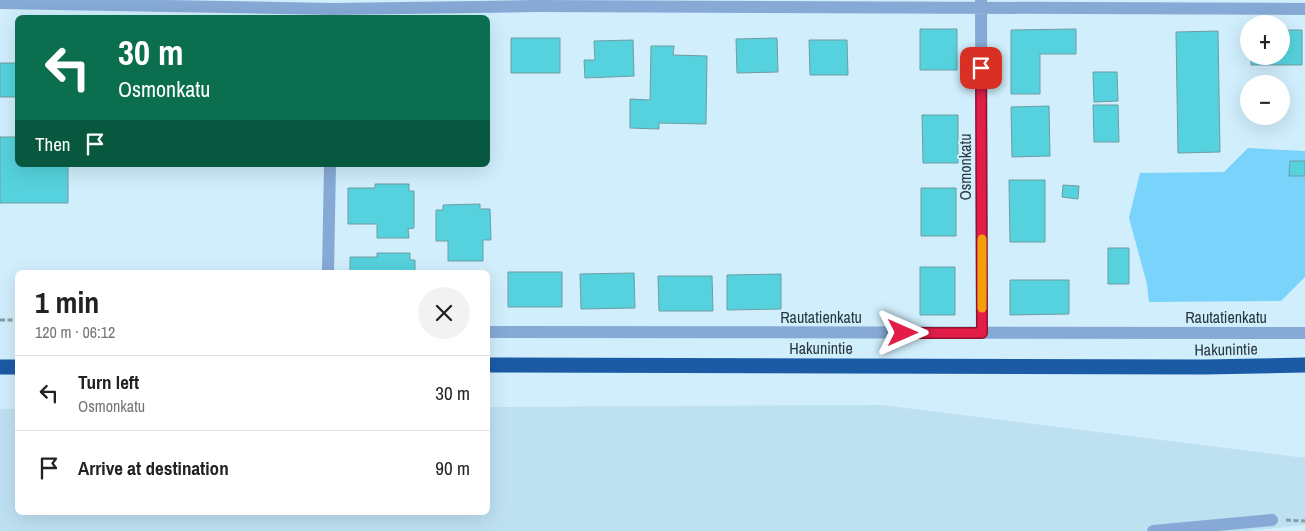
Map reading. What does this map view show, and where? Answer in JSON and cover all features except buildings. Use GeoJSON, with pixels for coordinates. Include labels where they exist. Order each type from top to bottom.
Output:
{"type":"FeatureCollection","features":[{"type":"Feature","properties":{"kind":"highway","name":"Hakunintie"},"geometry":{"type":"LineString","coordinates":[[490,365],[1164,367],[1305,365]]}},
{"type":"Feature","properties":{"kind":"highway"},"geometry":{"type":"LineString","coordinates":[[0,367],[15,367]]}},
{"type":"Feature","properties":{"kind":"street"},"geometry":{"type":"LineString","coordinates":[[0,3],[333,13],[536,6],[981,4],[1305,9]]}},
{"type":"Feature","properties":{"kind":"street","name":"Osmonkatu"},"geometry":{"type":"LineString","coordinates":[[981,4],[982,333]]}},
{"type":"Feature","properties":{"kind":"street"},"geometry":{"type":"LineString","coordinates":[[328,270],[330,167]]}},
{"type":"Feature","properties":{"kind":"street","name":"Rautatienkatu"},"geometry":{"type":"LineString","coordinates":[[490,332],[1305,334]]}},
{"type":"Feature","properties":{"kind":"street"},"geometry":{"type":"LineString","coordinates":[[1153,531],[1272,520]]}},
{"type":"Feature","properties":{"kind":"path"},"geometry":{"type":"LineString","coordinates":[[0,320],[15,320]]}},
{"type":"Feature","properties":{"kind":"shaded area"},"geometry":{"type":"Polygon","coordinates":[[[1248,148],[1305,151],[1305,277],[1281,301],[1149,302],[1147,284],[1129,218],[1140,173],[1224,172],[1248,148]]]}},
{"type":"Feature","properties":{"kind":"shaded area"},"geometry":{"type":"Polygon","coordinates":[[[882,405],[1305,458],[1305,525],[1247,531],[0,531],[0,409],[15,409],[15,515],[490,515],[490,407],[882,405]]]}},
{"type":"Feature","properties":{"kind":"slow traffic"},"geometry":{"type":"LineString","coordinates":[[982,239],[982,308]]}},
{"type":"Feature","properties":{"kind":"route"},"geometry":{"type":"LineString","coordinates":[[903,333],[982,333],[981,68]]}}]}
